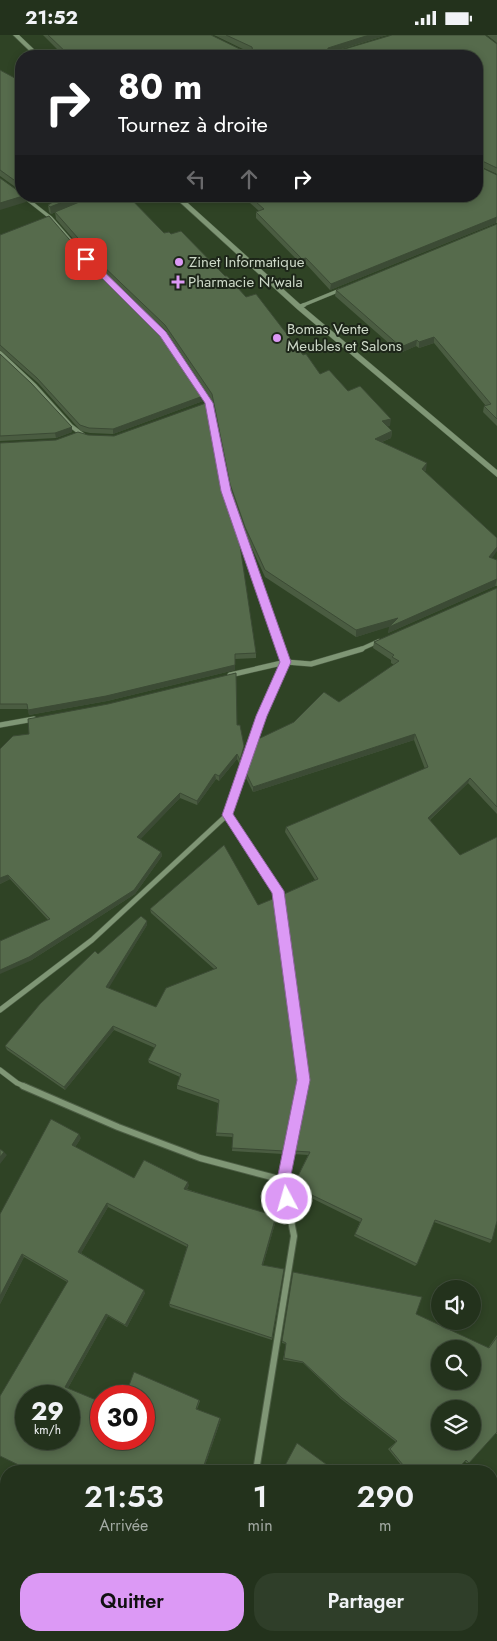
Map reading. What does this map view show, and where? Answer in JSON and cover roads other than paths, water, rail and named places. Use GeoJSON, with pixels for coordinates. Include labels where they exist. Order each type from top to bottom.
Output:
{"type":"FeatureCollection","features":[{"type":"Feature","properties":{"kind":"street"},"geometry":{"type":"LineString","coordinates":[[16,35],[32,50]]}},
{"type":"Feature","properties":{"kind":"street"},"geometry":{"type":"LineString","coordinates":[[0,1010],[92,940],[227,815],[261,716],[286,662],[226,491],[209,403],[163,334],[98,272],[51,218],[31,202]]}},
{"type":"Feature","properties":{"kind":"street"},"geometry":{"type":"LineString","coordinates":[[183,202],[299,307],[497,474]]}},
{"type":"Feature","properties":{"kind":"street"},"geometry":{"type":"LineString","coordinates":[[42,221],[60,215]]}},
{"type":"Feature","properties":{"kind":"street"},"geometry":{"type":"LineString","coordinates":[[299,307],[344,289]]}},
{"type":"Feature","properties":{"kind":"street"},"geometry":{"type":"LineString","coordinates":[[0,353],[35,386],[79,434],[89,437]]}},
{"type":"Feature","properties":{"kind":"street"},"geometry":{"type":"LineString","coordinates":[[200,407],[209,403]]}},
{"type":"Feature","properties":{"kind":"street"},"geometry":{"type":"LineString","coordinates":[[72,436],[79,434]]}},
{"type":"Feature","properties":{"kind":"street"},"geometry":{"type":"LineString","coordinates":[[220,678],[286,662],[311,664],[357,651],[382,640]]}},
{"type":"Feature","properties":{"kind":"street"},"geometry":{"type":"LineString","coordinates":[[0,725],[39,718]]}},
{"type":"Feature","properties":{"kind":"street"},"geometry":{"type":"LineString","coordinates":[[227,815],[278,891],[304,1080],[283,1180],[294,1236],[257,1465]]}},
{"type":"Feature","properties":{"kind":"street"},"geometry":{"type":"LineString","coordinates":[[0,1070],[17,1083],[118,1127],[200,1158],[283,1180]]}},
{"type":"Feature","properties":{"kind":"place","name":"Zinet Informatique"},"geometry":{"type":"Point","coordinates":[179,262]}},
{"type":"Feature","properties":{"kind":"place","name":"Pharmacie N'wala"},"geometry":{"type":"Point","coordinates":[178,282]}},
{"type":"Feature","properties":{"kind":"place","name":"Bomas Vente Meubles et Salons"},"geometry":{"type":"Point","coordinates":[277,338]}}]}
